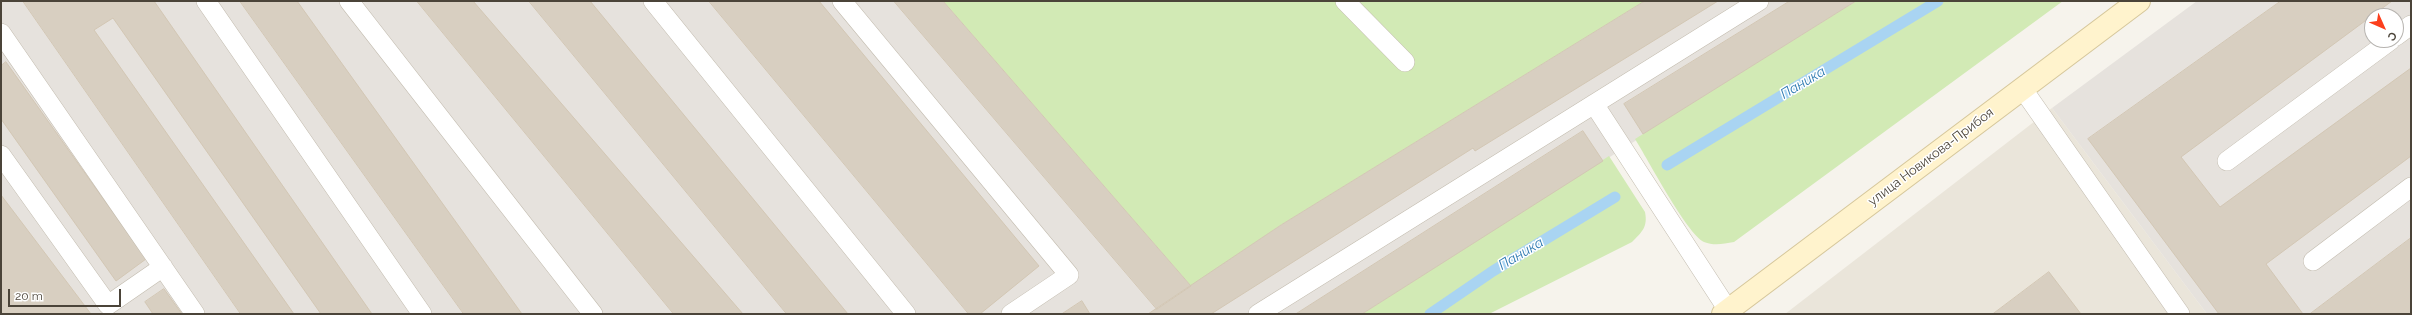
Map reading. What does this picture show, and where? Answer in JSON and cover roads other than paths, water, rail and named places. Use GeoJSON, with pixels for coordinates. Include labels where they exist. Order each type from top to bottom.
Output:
{"type":"FeatureCollection","features":[{"type":"Feature","properties":{"kind":"street","name":"улица Новикова-Прибоя"},"geometry":{"type":"LineString","coordinates":[[1726,312],[2139,1]]}},
{"type":"Feature","properties":{"kind":"lane"},"geometry":{"type":"LineString","coordinates":[[206,1],[422,314]]}},
{"type":"Feature","properties":{"kind":"lane"},"geometry":{"type":"LineString","coordinates":[[349,1],[593,314]]}},
{"type":"Feature","properties":{"kind":"lane"},"geometry":{"type":"LineString","coordinates":[[653,1],[906,314]]}},
{"type":"Feature","properties":{"kind":"lane"},"geometry":{"type":"LineString","coordinates":[[842,1],[1069,275],[1011,314]]}},
{"type":"Feature","properties":{"kind":"lane"},"geometry":{"type":"LineString","coordinates":[[1345,1],[1405,62]]}},
{"type":"Feature","properties":{"kind":"lane"},"geometry":{"type":"LineString","coordinates":[[1258,314],[1759,1]]}},
{"type":"Feature","properties":{"kind":"lane"},"geometry":{"type":"LineString","coordinates":[[1,33],[195,314]]}},
{"type":"Feature","properties":{"kind":"lane"},"geometry":{"type":"LineString","coordinates":[[2227,161],[2379,48]]}},
{"type":"Feature","properties":{"kind":"lane"},"geometry":{"type":"LineString","coordinates":[[2022,88],[2180,314]]}},
{"type":"Feature","properties":{"kind":"lane"},"geometry":{"type":"LineString","coordinates":[[1594,104],[1726,312]]}},
{"type":"Feature","properties":{"kind":"lane"},"geometry":{"type":"LineString","coordinates":[[1,155],[108,305],[163,268]]}},
{"type":"Feature","properties":{"kind":"lane"},"geometry":{"type":"LineString","coordinates":[[2313,261],[2411,187]]}},
{"type":"Feature","properties":{"kind":"waterway","name":"Паника"},"geometry":{"type":"LineString","coordinates":[[1667,165],[1938,1]]}},
{"type":"Feature","properties":{"kind":"waterway","name":"Паника"},"geometry":{"type":"LineString","coordinates":[[1430,314],[1493,271],[1615,197]]}}]}
